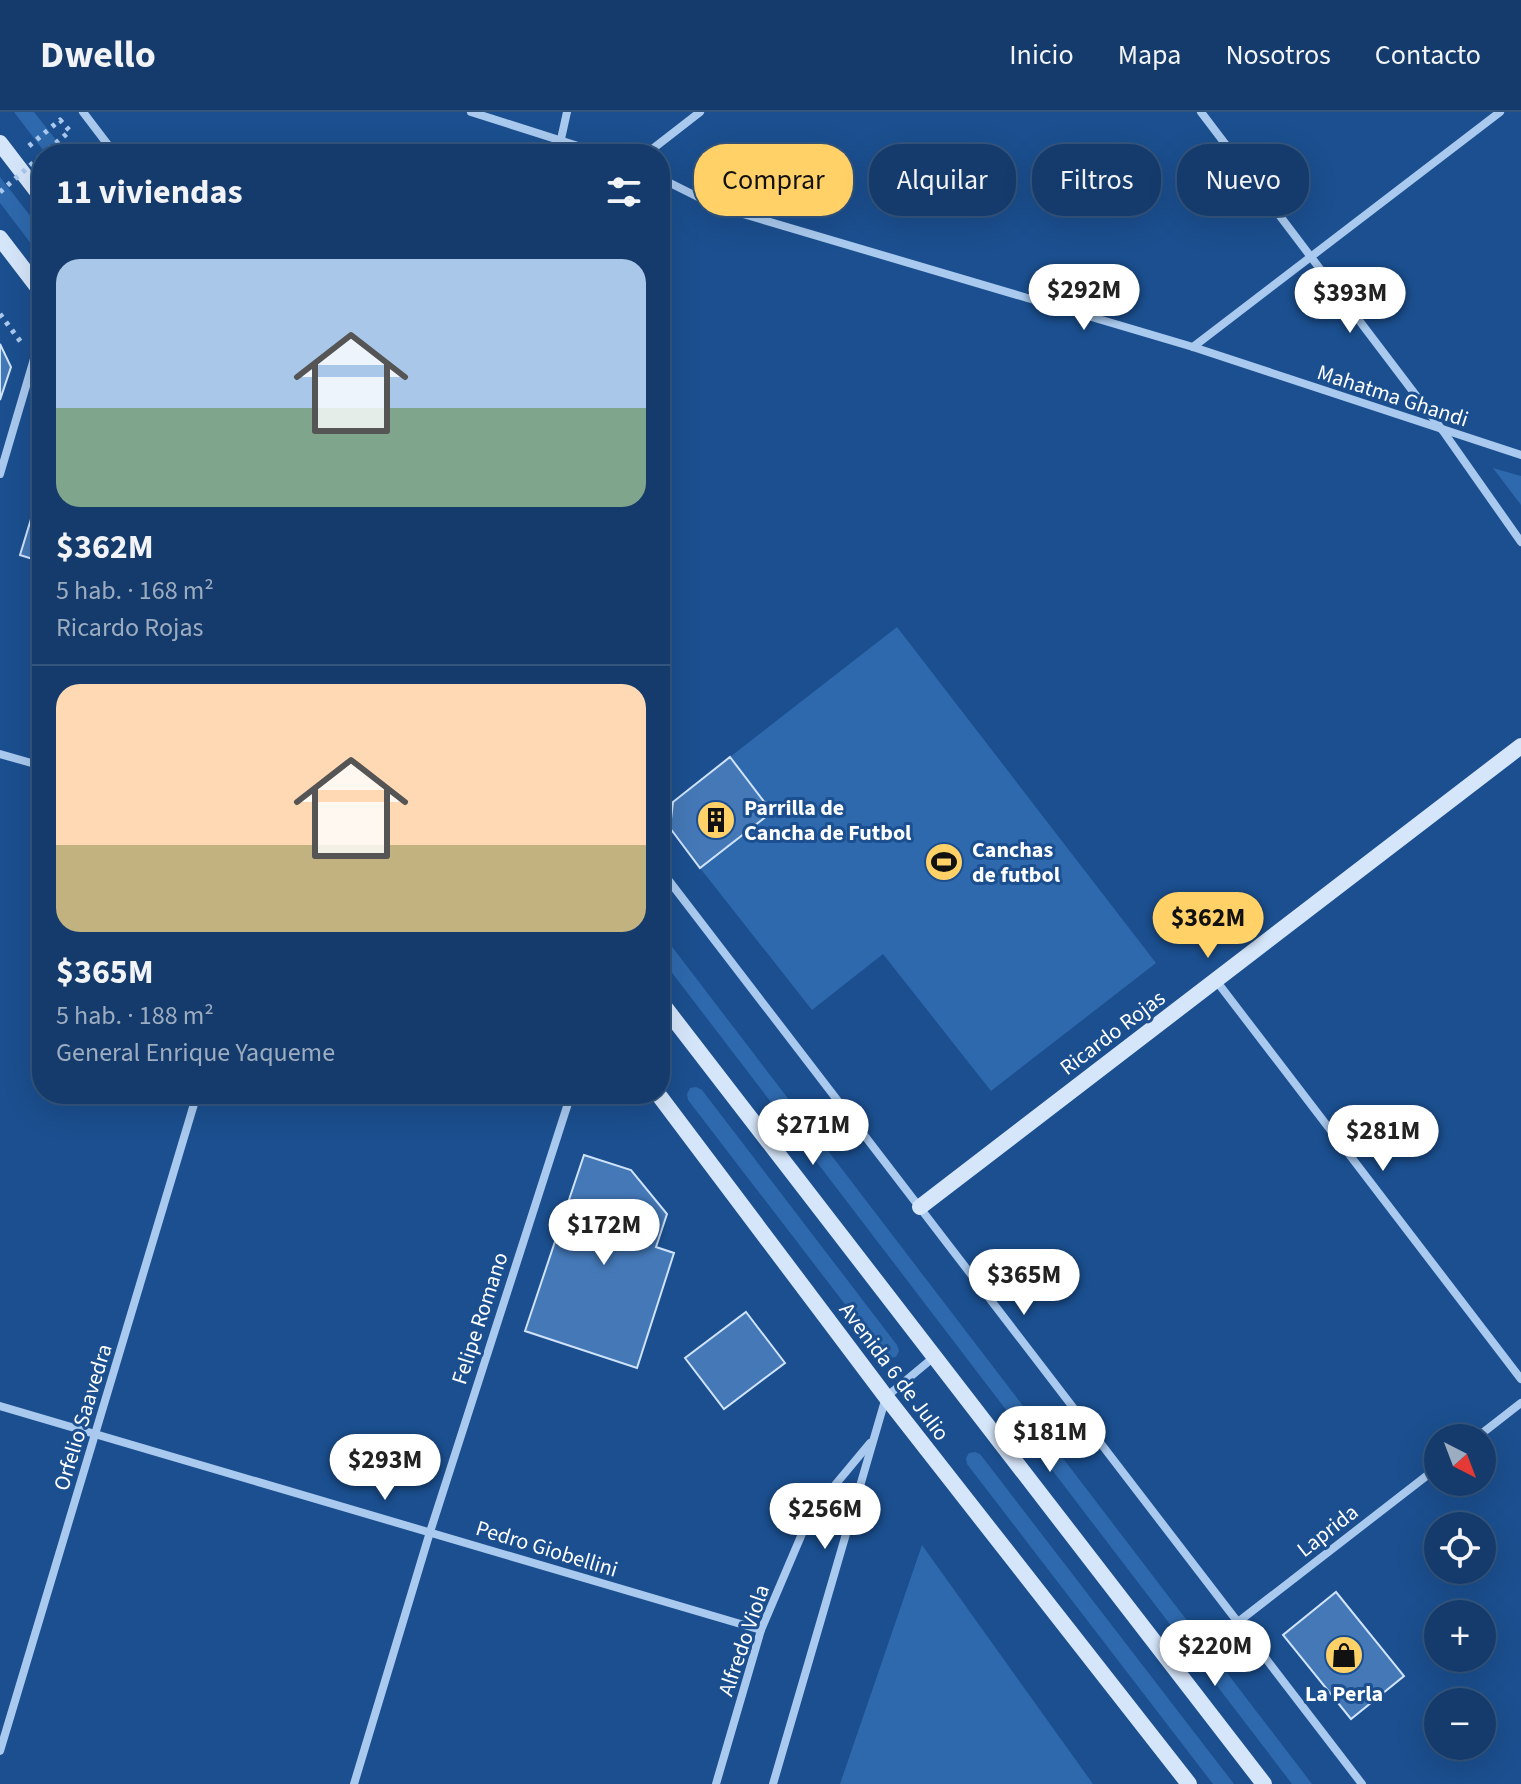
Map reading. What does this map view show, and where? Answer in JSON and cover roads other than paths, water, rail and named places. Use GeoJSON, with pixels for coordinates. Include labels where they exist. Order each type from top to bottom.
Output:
{"type":"FeatureCollection","features":[{"type":"Feature","properties":{"kind":"main road"},"geometry":{"type":"LineString","coordinates":[[0,143],[32,185]]}},
{"type":"Feature","properties":{"kind":"main road"},"geometry":{"type":"LineString","coordinates":[[0,238],[32,280]]}},
{"type":"Feature","properties":{"kind":"main road","name":"Ricardo Rojas"},"geometry":{"type":"LineString","coordinates":[[922,1210],[1521,746]]}},
{"type":"Feature","properties":{"kind":"main road","name":"Ricardo Rojas"},"geometry":{"type":"LineString","coordinates":[[922,1210],[1221,987],[1521,757]]}},
{"type":"Feature","properties":{"kind":"main road","name":"Avenida 6 de Julio"},"geometry":{"type":"LineString","coordinates":[[670,1014],[1264,1784]]}},
{"type":"Feature","properties":{"kind":"main road","name":"Avenida 6 de Julio"},"geometry":{"type":"LineString","coordinates":[[666,1104],[886,1397],[1189,1784]]}},
{"type":"Feature","properties":{"kind":"street"},"geometry":{"type":"LineString","coordinates":[[83,112],[107,144]]}},
{"type":"Feature","properties":{"kind":"street"},"geometry":{"type":"LineString","coordinates":[[471,112],[575,144]]}},
{"type":"Feature","properties":{"kind":"street"},"geometry":{"type":"LineString","coordinates":[[561,139],[567,112]]}},
{"type":"Feature","properties":{"kind":"street"},"geometry":{"type":"LineString","coordinates":[[659,144],[700,112]]}},
{"type":"Feature","properties":{"kind":"street"},"geometry":{"type":"LineString","coordinates":[[1201,112],[1443,431],[1521,542]]}},
{"type":"Feature","properties":{"kind":"street"},"geometry":{"type":"LineString","coordinates":[[1193,347],[1500,112]]}},
{"type":"Feature","properties":{"kind":"street","name":"Mahatma Ghandi"},"geometry":{"type":"LineString","coordinates":[[670,183],[716,206],[1193,347],[1521,455]]}},
{"type":"Feature","properties":{"kind":"street"},"geometry":{"type":"LineString","coordinates":[[0,474],[32,366]]}},
{"type":"Feature","properties":{"kind":"street"},"geometry":{"type":"LineString","coordinates":[[0,754],[32,763]]}},
{"type":"Feature","properties":{"kind":"street"},"geometry":{"type":"LineString","coordinates":[[670,882],[1362,1784]]}},
{"type":"Feature","properties":{"kind":"street"},"geometry":{"type":"LineString","coordinates":[[1221,987],[1521,1379]]}},
{"type":"Feature","properties":{"kind":"street","name":"Orfelio Saavedra"},"geometry":{"type":"LineString","coordinates":[[0,1751],[194,1104]]}},
{"type":"Feature","properties":{"kind":"street","name":"Felipe Romano"},"geometry":{"type":"LineString","coordinates":[[354,1784],[430,1532],[568,1104]]}},
{"type":"Feature","properties":{"kind":"street"},"geometry":{"type":"LineString","coordinates":[[886,1397],[934,1356]]}},
{"type":"Feature","properties":{"kind":"street","name":"Alfredo Viola"},"geometry":{"type":"LineString","coordinates":[[773,1784],[886,1397]]}},
{"type":"Feature","properties":{"kind":"street"},"geometry":{"type":"LineString","coordinates":[[1494,1424],[1521,1403]]}},
{"type":"Feature","properties":{"kind":"street","name":"Pedro Giobellini"},"geometry":{"type":"LineString","coordinates":[[0,1406],[761,1630]]}},
{"type":"Feature","properties":{"kind":"street","name":"Alfredo Viola"},"geometry":{"type":"LineString","coordinates":[[716,1784],[761,1630],[810,1515],[874,1439]]}},
{"type":"Feature","properties":{"kind":"street","name":"Laprida"},"geometry":{"type":"LineString","coordinates":[[1238,1622],[1424,1478]]}},
{"type":"Feature","properties":{"kind":"place","name":"Parrilla de Cancha de Futbol"},"geometry":{"type":"Point","coordinates":[716,820]}},
{"type":"Feature","properties":{"kind":"place","name":"Canchas de futbol"},"geometry":{"type":"Point","coordinates":[944,862]}},
{"type":"Feature","properties":{"kind":"place","name":"La Perla"},"geometry":{"type":"Point","coordinates":[1344,1655]}}]}
